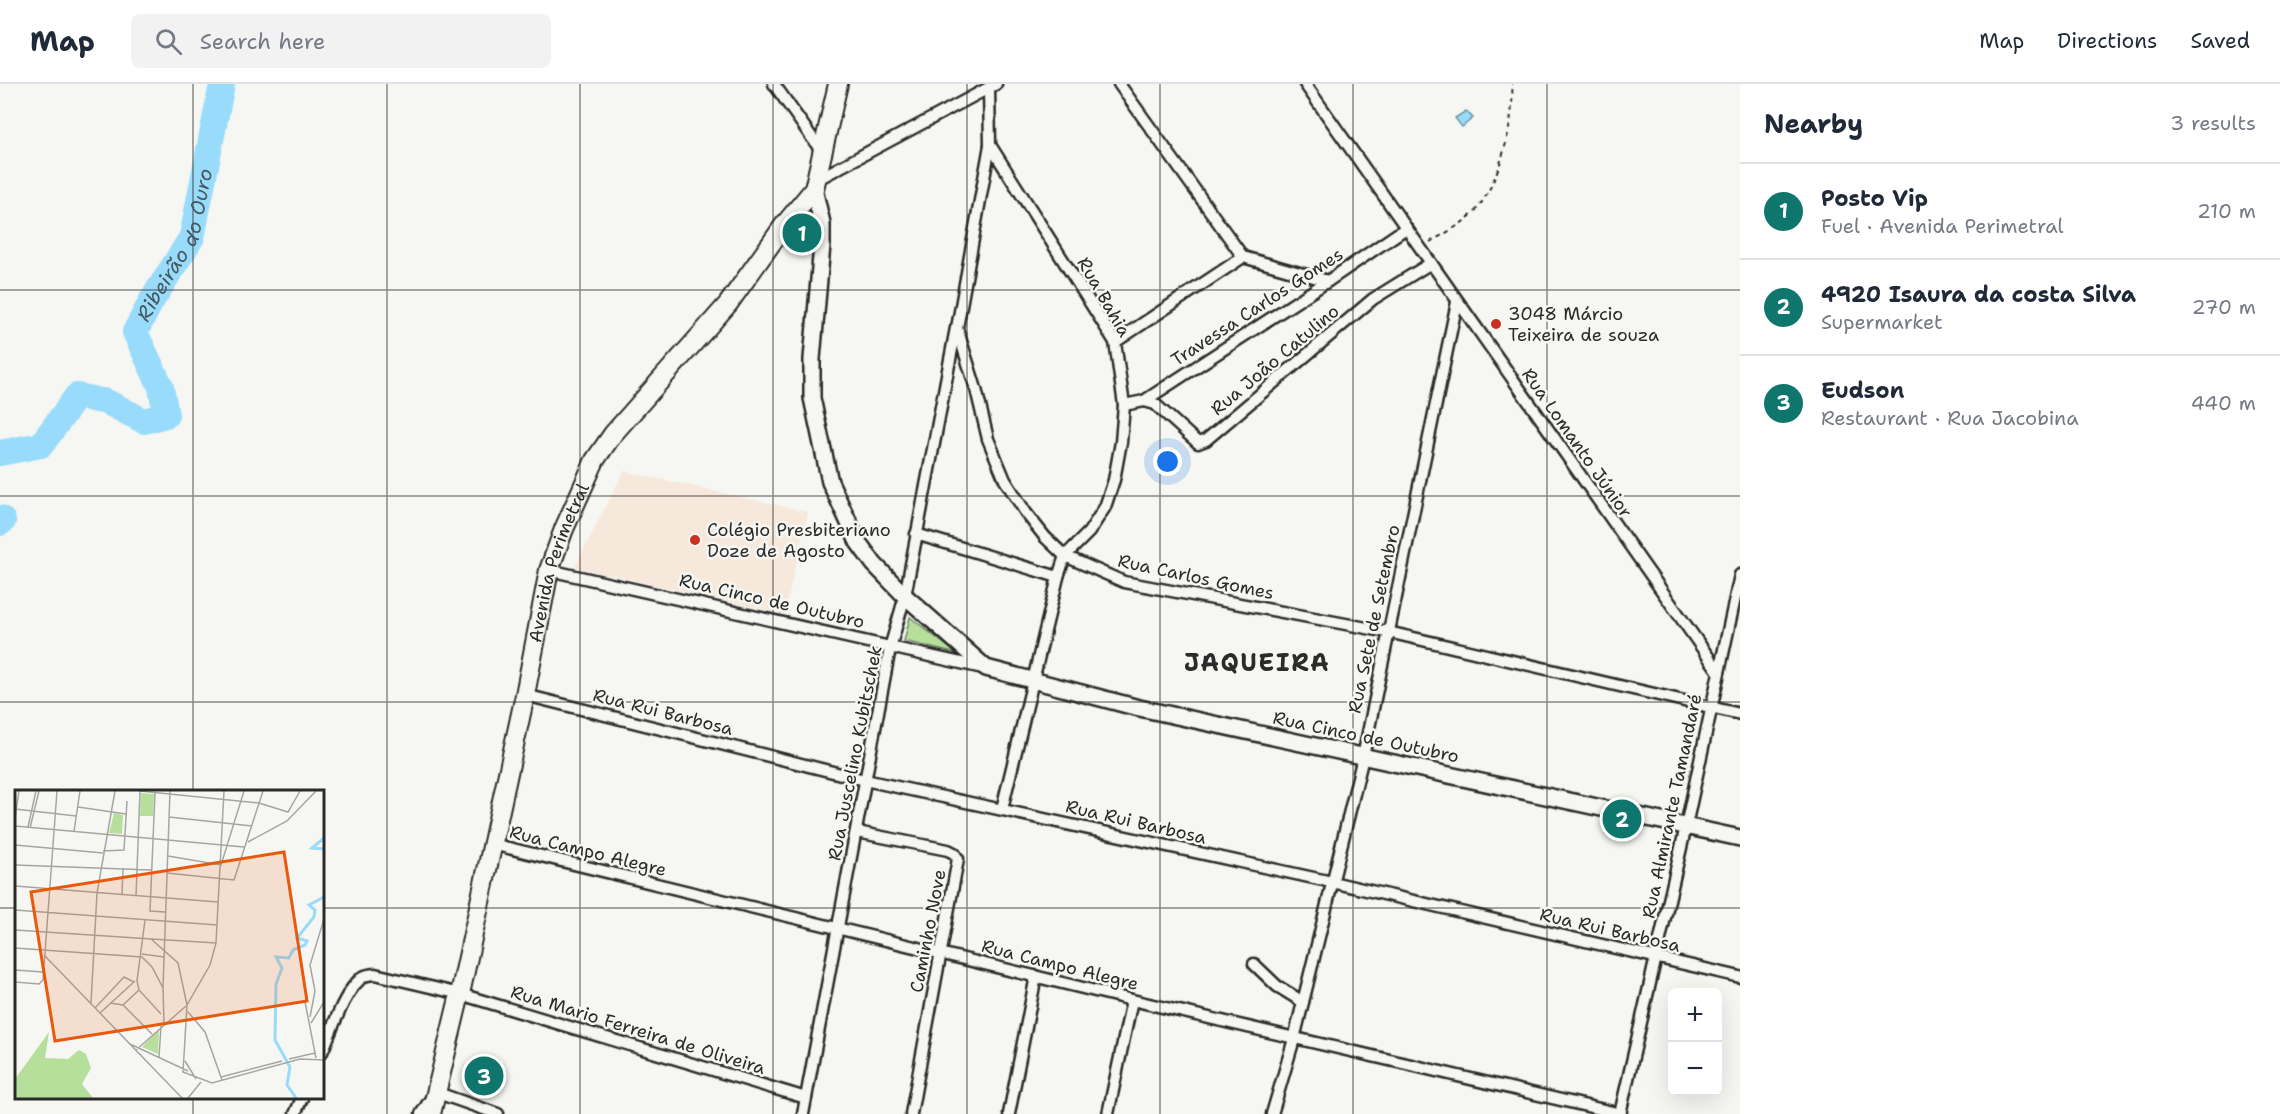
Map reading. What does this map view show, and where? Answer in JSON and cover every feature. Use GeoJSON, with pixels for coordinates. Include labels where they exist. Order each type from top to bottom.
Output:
{"type":"FeatureCollection","features":[{"type":"Feature","properties":{"kind":"main road","name":"Avenida Perimetral"},"geometry":{"type":"LineString","coordinates":[[431,1114],[460,994],[525,695],[549,570],[564,529],[585,481],[613,434],[728,304],[815,184],[838,84]]}},
{"type":"Feature","properties":{"kind":"street"},"geometry":{"type":"LineString","coordinates":[[774,84],[823,153]]}},
{"type":"Feature","properties":{"kind":"street"},"geometry":{"type":"LineString","coordinates":[[1119,84],[1243,257],[1329,281]]}},
{"type":"Feature","properties":{"kind":"street","name":"Rua Lomanto Júnior"},"geometry":{"type":"LineString","coordinates":[[1305,84],[1719,672]]}},
{"type":"Feature","properties":{"kind":"street"},"geometry":{"type":"LineString","coordinates":[[815,184],[993,87]]}},
{"type":"Feature","properties":{"kind":"street","name":"Rua Carlos Gomes"},"geometry":{"type":"LineString","coordinates":[[993,87],[990,145],[957,328],[976,389],[988,439],[1005,480],[1026,513],[1045,537],[1065,556],[1124,582],[1388,632],[1740,714]]}},
{"type":"Feature","properties":{"kind":"street","name":"Rua Bahia"},"geometry":{"type":"LineString","coordinates":[[990,145],[1115,342],[1124,405],[1116,471],[1105,507],[1089,532],[1065,556],[1058,577],[1002,809]]}},
{"type":"Feature","properties":{"kind":"street","name":"Rua Cinco de Outubro"},"geometry":{"type":"LineString","coordinates":[[815,184],[822,223],[822,245],[812,359],[812,398],[830,482],[858,542],[874,564],[905,596],[986,668]]}},
{"type":"Feature","properties":{"kind":"street","name":"Travessa Carlos Gomes"},"geometry":{"type":"LineString","coordinates":[[1124,405],[1144,401],[1406,228]]}},
{"type":"Feature","properties":{"kind":"street"},"geometry":{"type":"LineString","coordinates":[[1115,342],[1243,257]]}},
{"type":"Feature","properties":{"kind":"street","name":"Rua João Catulino"},"geometry":{"type":"LineString","coordinates":[[1144,401],[1155,404],[1197,443],[1206,440],[1373,299],[1431,263]]}},
{"type":"Feature","properties":{"kind":"street","name":"Rua Sete de Setembro"},"geometry":{"type":"LineString","coordinates":[[1272,1114],[1294,1038],[1363,757],[1457,302]]}},
{"type":"Feature","properties":{"kind":"street","name":"Rua Juscelino Kubitschek"},"geometry":{"type":"LineString","coordinates":[[802,1114],[839,929],[890,648],[905,596],[957,328]]}},
{"type":"Feature","properties":{"kind":"street"},"geometry":{"type":"LineString","coordinates":[[916,534],[1058,577]]}},
{"type":"Feature","properties":{"kind":"street","name":"Rua Cinco de Outubro"},"geometry":{"type":"LineString","coordinates":[[549,570],[986,668],[1135,707],[1740,838]]}},
{"type":"Feature","properties":{"kind":"street","name":"Rua Almirante Tamandaré"},"geometry":{"type":"LineString","coordinates":[[1620,1114],[1686,826],[1740,575]]}},
{"type":"Feature","properties":{"kind":"street","name":"Rua Rui Barbosa"},"geometry":{"type":"LineString","coordinates":[[525,695],[866,780],[1332,882],[1740,977]]}},
{"type":"Feature","properties":{"kind":"street","name":"Caminho Nove"},"geometry":{"type":"LineString","coordinates":[[857,832],[954,853],[958,859],[911,1114]]}},
{"type":"Feature","properties":{"kind":"street","name":"Rua Campo Alegre"},"geometry":{"type":"LineString","coordinates":[[492,844],[1132,1000],[1620,1114]]}},
{"type":"Feature","properties":{"kind":"street"},"geometry":{"type":"LineString","coordinates":[[1254,964],[1277,986],[1303,1002]]}},
{"type":"Feature","properties":{"kind":"street","name":"Rua Mario Ferreira de Oliveira"},"geometry":{"type":"LineString","coordinates":[[324,1048],[347,997],[356,984],[366,975],[375,974],[460,994],[806,1098]]}},
{"type":"Feature","properties":{"kind":"street"},"geometry":{"type":"LineString","coordinates":[[1009,1114],[1036,976]]}},
{"type":"Feature","properties":{"kind":"street"},"geometry":{"type":"LineString","coordinates":[[1108,1114],[1132,1000]]}},
{"type":"Feature","properties":{"kind":"street"},"geometry":{"type":"LineString","coordinates":[[421,1114],[435,1092],[498,1114]]}},
{"type":"Feature","properties":{"kind":"street"},"geometry":{"type":"LineString","coordinates":[[295,1114],[302,1099]]}},
{"type":"Feature","properties":{"kind":"path"},"geometry":{"type":"LineString","coordinates":[[1420,248],[1476,210],[1493,179],[1508,136],[1512,84]]}},
{"type":"Feature","properties":{"kind":"shaded area","name":"Colégio Presbiteriano Doze de Agosto"},"geometry":{"type":"Polygon","coordinates":[[[624,471],[808,512],[784,614],[575,567],[624,471]]]}},
{"type":"Feature","properties":{"kind":"green space"},"geometry":{"type":"Polygon","coordinates":[[[910,617],[957,654],[904,641],[910,617]]]}},
{"type":"Feature","properties":{"kind":"water"},"geometry":{"type":"Polygon","coordinates":[[[1466,111],[1473,118],[1462,127],[1455,118],[1466,111]]]}},
{"type":"Feature","properties":{"kind":"waterway","name":"Ribeirão do Ouro"},"geometry":{"type":"LineString","coordinates":[[0,453],[41,445],[77,396],[107,402],[144,421],[166,415],[161,387],[135,332],[152,300],[192,237],[222,84]]}},
{"type":"Feature","properties":{"kind":"waterway","name":"Ribeirão do Ouro"},"geometry":{"type":"LineString","coordinates":[[0,518],[3,521],[0,523]]}},
{"type":"Feature","properties":{"kind":"place","name":"Posto Vip"},"geometry":{"type":"Point","coordinates":[802,233]}},
{"type":"Feature","properties":{"kind":"place","name":"3048 Márcio Teixeira de souza"},"geometry":{"type":"Point","coordinates":[1496,324]}},
{"type":"Feature","properties":{"kind":"place","name":"Colégio Presbiteriano Doze de Agosto"},"geometry":{"type":"Point","coordinates":[695,540]}},
{"type":"Feature","properties":{"kind":"place","name":"4920 Isaura da costa Silva"},"geometry":{"type":"Point","coordinates":[1622,819]}},
{"type":"Feature","properties":{"kind":"place","name":"Eudson"},"geometry":{"type":"Point","coordinates":[484,1076]}},
{"type":"Feature","properties":{"kind":"district","name":"JAQUEIRA"},"geometry":{"type":"Point","coordinates":[1257,663]}}]}
